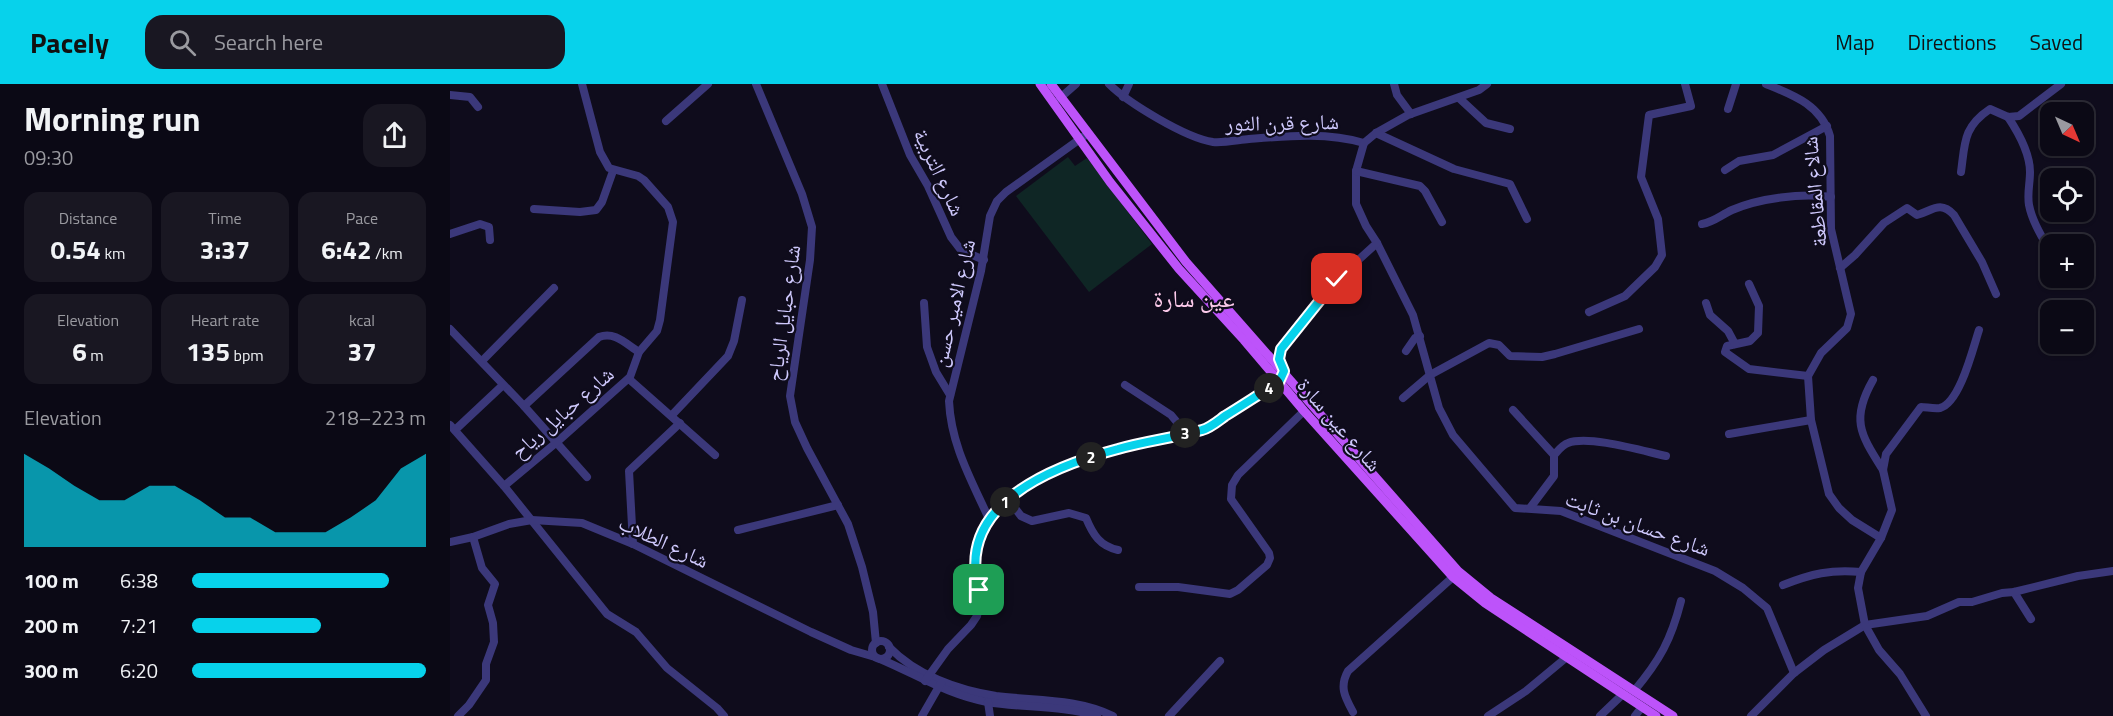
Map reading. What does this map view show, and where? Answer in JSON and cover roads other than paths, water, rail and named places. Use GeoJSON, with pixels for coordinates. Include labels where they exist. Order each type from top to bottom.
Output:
{"type":"FeatureCollection","features":[{"type":"Feature","properties":{"kind":"main road","name":"شارع عين سارة"},"geometry":{"type":"LineString","coordinates":[[1040,84],[1186,262],[1284,371],[1444,557],[1473,585],[1634,691],[1644,703]]}},
{"type":"Feature","properties":{"kind":"main road","name":"شارع عين سارة"},"geometry":{"type":"LineString","coordinates":[[1051,84],[1083,137],[1179,269],[1453,577],[1485,603],[1623,694],[1644,703]]}},
{"type":"Feature","properties":{"kind":"main road"},"geometry":{"type":"LineString","coordinates":[[1644,703],[1656,716]]}},
{"type":"Feature","properties":{"kind":"main road"},"geometry":{"type":"LineString","coordinates":[[1644,703],[1673,716]]}},
{"type":"Feature","properties":{"kind":"street"},"geometry":{"type":"LineString","coordinates":[[534,210],[580,212],[596,210],[602,202],[613,171],[600,152],[582,84]]}},
{"type":"Feature","properties":{"kind":"street"},"geometry":{"type":"LineString","coordinates":[[666,121],[708,84]]}},
{"type":"Feature","properties":{"kind":"street","name":"شارع حبايل الرياح"},"geometry":{"type":"LineString","coordinates":[[756,84],[802,194],[812,227],[810,260],[790,396],[795,422],[848,524],[873,612]]}},
{"type":"Feature","properties":{"kind":"street","name":"شارع التربية"},"geometry":{"type":"LineString","coordinates":[[882,84],[910,155],[928,186],[951,237],[961,250],[984,260]]}},
{"type":"Feature","properties":{"kind":"street"},"geometry":{"type":"LineString","coordinates":[[1060,98],[1076,84]]}},
{"type":"Feature","properties":{"kind":"street","name":"شارع قرن الثور"},"geometry":{"type":"LineString","coordinates":[[1109,84],[1123,97],[1173,128],[1212,142],[1319,136],[1364,143]]}},
{"type":"Feature","properties":{"kind":"street"},"geometry":{"type":"LineString","coordinates":[[1123,97],[1129,84]]}},
{"type":"Feature","properties":{"kind":"street"},"geometry":{"type":"LineString","coordinates":[[1394,84],[1397,95],[1411,114]]}},
{"type":"Feature","properties":{"kind":"street"},"geometry":{"type":"LineString","coordinates":[[1364,143],[1376,133],[1411,114],[1482,89],[1487,84]]}},
{"type":"Feature","properties":{"kind":"street"},"geometry":{"type":"LineString","coordinates":[[1589,312],[1625,296],[1655,267],[1662,255],[1658,219],[1641,177],[1649,115],[1691,106],[1685,84]]}},
{"type":"Feature","properties":{"kind":"street"},"geometry":{"type":"LineString","coordinates":[[1728,109],[1736,84]]}},
{"type":"Feature","properties":{"kind":"street","name":"شالاع المقاطعة"},"geometry":{"type":"LineString","coordinates":[[1766,84],[1815,109],[1827,126],[1832,147],[1831,228],[1850,305],[1850,322],[1821,353],[1808,376]]}},
{"type":"Feature","properties":{"kind":"street"},"geometry":{"type":"LineString","coordinates":[[1961,172],[1967,134],[1977,118],[1990,109],[2008,117],[2019,116],[2061,84]]}},
{"type":"Feature","properties":{"kind":"street"},"geometry":{"type":"LineString","coordinates":[[450,95],[470,97],[478,107]]}},
{"type":"Feature","properties":{"kind":"street"},"geometry":{"type":"LineString","coordinates":[[1459,98],[1486,123],[1510,129]]}},
{"type":"Feature","properties":{"kind":"street"},"geometry":{"type":"LineString","coordinates":[[2008,117],[2023,142],[2030,173],[2028,190],[2030,207],[2041,234]]}},
{"type":"Feature","properties":{"kind":"street"},"geometry":{"type":"LineString","coordinates":[[1725,170],[1739,161],[1773,155],[1827,126]]}},
{"type":"Feature","properties":{"kind":"street"},"geometry":{"type":"LineString","coordinates":[[1376,133],[1454,169],[1510,184],[1527,219]]}},
{"type":"Feature","properties":{"kind":"street","name":"شارع الامير حسن"},"geometry":{"type":"LineString","coordinates":[[988,519],[955,444],[950,423],[950,395],[984,260],[990,216],[997,201],[1006,192],[1083,137]]}},
{"type":"Feature","properties":{"kind":"street","name":"شارع حسان بن ثابت"},"geometry":{"type":"LineString","coordinates":[[1364,143],[1356,171],[1356,204],[1413,315],[1439,408],[1453,435],[1515,508],[1561,511],[1715,570],[1743,588],[1767,608],[1794,674]]}},
{"type":"Feature","properties":{"kind":"street","name":"شارع حبايل رياح"},"geometry":{"type":"LineString","coordinates":[[504,486],[628,379],[639,352],[654,336],[660,320],[673,222],[668,207],[644,180],[632,174],[613,171]]}},
{"type":"Feature","properties":{"kind":"street"},"geometry":{"type":"LineString","coordinates":[[1356,171],[1420,186],[1442,222]]}},
{"type":"Feature","properties":{"kind":"street"},"geometry":{"type":"LineString","coordinates":[[1702,224],[1754,203],[1809,194],[1830,197]]}},
{"type":"Feature","properties":{"kind":"street"},"geometry":{"type":"LineString","coordinates":[[1840,268],[1884,223],[1907,208],[1917,214],[1937,207],[1949,210],[1954,215],[1982,262],[1996,294]]}},
{"type":"Feature","properties":{"kind":"street"},"geometry":{"type":"LineString","coordinates":[[450,234],[480,224],[489,227],[490,240]]}},
{"type":"Feature","properties":{"kind":"street"},"geometry":{"type":"LineString","coordinates":[[927,678],[948,649],[970,627],[977,616],[981,600],[975,570],[975,555],[979,539],[988,519],[1008,499],[1037,479],[1068,465],[1117,449],[1204,430],[1279,382],[1284,371],[1279,359],[1281,349],[1326,291],[1377,243]]}},
{"type":"Feature","properties":{"kind":"street"},"geometry":{"type":"LineString","coordinates":[[1749,284],[1759,306],[1759,329],[1750,341],[1726,346],[1725,352],[1749,369],[1808,376],[1811,420],[1829,494],[1852,520],[1881,538]]}},
{"type":"Feature","properties":{"kind":"street"},"geometry":{"type":"LineString","coordinates":[[482,361],[554,288]]}},
{"type":"Feature","properties":{"kind":"street"},"geometry":{"type":"LineString","coordinates":[[672,415],[730,352],[742,300]]}},
{"type":"Feature","properties":{"kind":"street"},"geometry":{"type":"LineString","coordinates":[[924,303],[927,347],[936,372],[950,395]]}},
{"type":"Feature","properties":{"kind":"street"},"geometry":{"type":"LineString","coordinates":[[1706,303],[1710,315],[1728,331],[1735,344]]}},
{"type":"Feature","properties":{"kind":"street"},"geometry":{"type":"LineString","coordinates":[[1403,398],[1430,375],[1489,343],[1499,345],[1510,356],[1542,357],[1639,328]]}},
{"type":"Feature","properties":{"kind":"street"},"geometry":{"type":"LineString","coordinates":[[450,329],[524,405],[587,477]]}},
{"type":"Feature","properties":{"kind":"street"},"geometry":{"type":"LineString","coordinates":[[1883,471],[1886,454],[1921,407],[1940,408],[1948,403],[1960,384],[1979,330]]}},
{"type":"Feature","properties":{"kind":"street"},"geometry":{"type":"LineString","coordinates":[[524,405],[598,338],[606,335],[614,336],[639,352]]}},
{"type":"Feature","properties":{"kind":"street"},"geometry":{"type":"LineString","coordinates":[[1406,351],[1415,338],[1420,336]]}},
{"type":"Feature","properties":{"kind":"street"},"geometry":{"type":"LineString","coordinates":[[628,379],[672,415],[715,455]]}},
{"type":"Feature","properties":{"kind":"street"},"geometry":{"type":"LineString","coordinates":[[1873,380],[1862,399],[1863,438],[1883,471],[1892,510],[1881,538],[1861,572],[1858,588],[1865,625],[1879,650],[1900,674],[1926,716]]}},
{"type":"Feature","properties":{"kind":"street"},"geometry":{"type":"LineString","coordinates":[[503,385],[452,428],[532,520],[594,601],[607,614],[636,632],[667,668],[724,716]]}},
{"type":"Feature","properties":{"kind":"street"},"geometry":{"type":"LineString","coordinates":[[1125,385],[1171,415],[1186,433]]}},
{"type":"Feature","properties":{"kind":"street"},"geometry":{"type":"LineString","coordinates":[[1513,410],[1554,455],[1554,476],[1530,508]]}},
{"type":"Feature","properties":{"kind":"street"},"geometry":{"type":"LineString","coordinates":[[1139,587],[1178,587],[1230,594],[1237,591],[1267,565],[1270,558],[1269,553],[1232,499],[1232,485],[1238,475],[1304,411]]}},
{"type":"Feature","properties":{"kind":"street"},"geometry":{"type":"LineString","coordinates":[[1729,434],[1811,420]]}},
{"type":"Feature","properties":{"kind":"street"},"geometry":{"type":"LineString","coordinates":[[633,544],[629,471],[680,423]]}},
{"type":"Feature","properties":{"kind":"street"},"geometry":{"type":"LineString","coordinates":[[1554,455],[1565,444],[1577,440],[1613,444],[1666,456]]}},
{"type":"Feature","properties":{"kind":"street"},"geometry":{"type":"LineString","coordinates":[[1008,499],[1021,516],[1032,521],[1069,513],[1086,518],[1092,532],[1105,547],[1118,550]]}},
{"type":"Feature","properties":{"kind":"street"},"geometry":{"type":"LineString","coordinates":[[738,530],[838,505]]}},
{"type":"Feature","properties":{"kind":"street","name":"شارع الطلاب"},"geometry":{"type":"LineString","coordinates":[[451,541],[473,537],[509,524],[532,520],[582,523],[633,544],[851,650],[878,658],[927,678]]}},
{"type":"Feature","properties":{"kind":"street"},"geometry":{"type":"LineString","coordinates":[[458,716],[485,683],[486,664],[494,642],[493,623],[488,605],[495,584],[483,568],[473,537]]}},
{"type":"Feature","properties":{"kind":"street"},"geometry":{"type":"LineString","coordinates":[[1783,585],[1820,572],[1838,570],[1861,572]]}},
{"type":"Feature","properties":{"kind":"street"},"geometry":{"type":"LineString","coordinates":[[1751,716],[1794,674],[1824,650],[1865,625],[1927,616],[1959,602],[1972,602],[2078,576],[2113,571]]}},
{"type":"Feature","properties":{"kind":"street"},"geometry":{"type":"LineString","coordinates":[[1353,712],[1343,688],[1348,671],[1453,577]]}},
{"type":"Feature","properties":{"kind":"street"},"geometry":{"type":"LineString","coordinates":[[2014,592],[2031,619]]}},
{"type":"Feature","properties":{"kind":"street"},"geometry":{"type":"LineString","coordinates":[[1634,691],[1657,663],[1670,639],[1681,601]]}},
{"type":"Feature","properties":{"kind":"street"},"geometry":{"type":"LineString","coordinates":[[873,612],[888,645],[888,655],[878,658],[872,652],[874,645],[873,612]]}},
{"type":"Feature","properties":{"kind":"street"},"geometry":{"type":"LineString","coordinates":[[851,650],[882,641],[904,662],[958,695],[988,702],[1058,708],[1097,716]]}},
{"type":"Feature","properties":{"kind":"street"},"geometry":{"type":"LineString","coordinates":[[1488,716],[1526,691],[1567,657]]}},
{"type":"Feature","properties":{"kind":"street"},"geometry":{"type":"LineString","coordinates":[[1169,716],[1220,661]]}},
{"type":"Feature","properties":{"kind":"street"},"geometry":{"type":"LineString","coordinates":[[922,716],[940,684]]}},
{"type":"Feature","properties":{"kind":"street"},"geometry":{"type":"LineString","coordinates":[[940,684],[994,695],[1087,706],[1113,716]]}},
{"type":"Feature","properties":{"kind":"street"},"geometry":{"type":"LineString","coordinates":[[1600,716],[1623,694]]}},
{"type":"Feature","properties":{"kind":"street"},"geometry":{"type":"LineString","coordinates":[[988,702],[990,716]]}},
{"type":"Feature","properties":{"kind":"street"},"geometry":{"type":"LineString","coordinates":[[1635,716],[1644,703]]}},
{"type":"Feature","properties":{"kind":"district","name":"عين سارة"},"geometry":{"type":"Point","coordinates":[1194,298]}}]}
